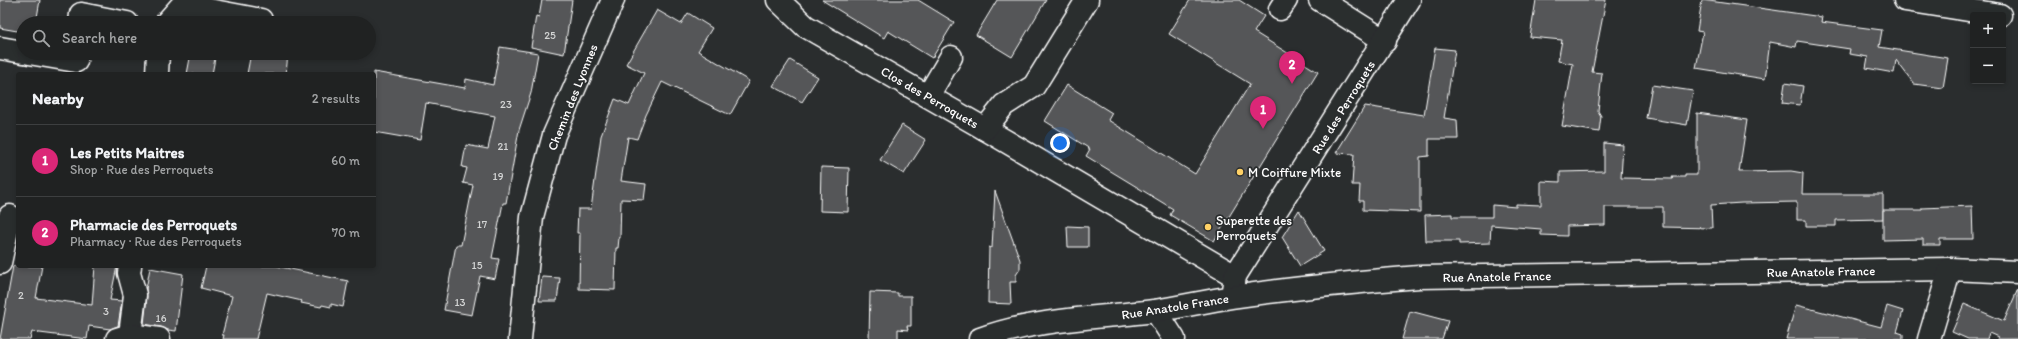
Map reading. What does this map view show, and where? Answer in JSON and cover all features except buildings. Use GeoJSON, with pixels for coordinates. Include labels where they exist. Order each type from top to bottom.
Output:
{"type":"FeatureCollection","features":[{"type":"Feature","properties":{"kind":"street","name":"Chemin des Lyonnes"},"geometry":{"type":"LineString","coordinates":[[520,339],[532,217],[554,135],[613,0]]}},
{"type":"Feature","properties":{"kind":"street","name":"Clos des Perroquets"},"geometry":{"type":"LineString","coordinates":[[778,0],[805,26],[985,129],[1004,105],[1034,86],[1087,0]]}},
{"type":"Feature","properties":{"kind":"street"},"geometry":{"type":"LineString","coordinates":[[1320,0],[1350,8],[1385,41]]}},
{"type":"Feature","properties":{"kind":"street","name":"Rue des Perroquets"},"geometry":{"type":"LineString","coordinates":[[1234,287],[1409,0]]}},
{"type":"Feature","properties":{"kind":"street"},"geometry":{"type":"LineString","coordinates":[[1905,0],[1983,12]]}},
{"type":"Feature","properties":{"kind":"street"},"geometry":{"type":"LineString","coordinates":[[172,16],[182,5],[240,16]]}},
{"type":"Feature","properties":{"kind":"street"},"geometry":{"type":"LineString","coordinates":[[81,16],[81,14],[91,16]]}},
{"type":"Feature","properties":{"kind":"street"},"geometry":{"type":"LineString","coordinates":[[2006,16],[2018,18]]}},
{"type":"Feature","properties":{"kind":"street"},"geometry":{"type":"LineString","coordinates":[[0,48],[16,51]]}},
{"type":"Feature","properties":{"kind":"street"},"geometry":{"type":"LineString","coordinates":[[928,96],[951,57]]}},
{"type":"Feature","properties":{"kind":"street"},"geometry":{"type":"LineString","coordinates":[[62,60],[76,63]]}},
{"type":"Feature","properties":{"kind":"street"},"geometry":{"type":"LineString","coordinates":[[157,72],[158,60]]}},
{"type":"Feature","properties":{"kind":"street"},"geometry":{"type":"LineString","coordinates":[[985,129],[1234,287]]}},
{"type":"Feature","properties":{"kind":"street"},"geometry":{"type":"LineString","coordinates":[[0,263],[10,216]]}},
{"type":"Feature","properties":{"kind":"street"},"geometry":{"type":"LineString","coordinates":[[130,268],[129,273],[135,295],[123,337],[159,339]]}},
{"type":"Feature","properties":{"kind":"street"},"geometry":{"type":"LineString","coordinates":[[1929,339],[1950,269]]}},
{"type":"Feature","properties":{"kind":"street","name":"Rue Anatole France"},"geometry":{"type":"LineString","coordinates":[[980,339],[996,333],[1026,327],[1156,311],[1234,287],[1354,282],[1419,277],[1950,269],[2018,272]]}},
{"type":"Feature","properties":{"kind":"street"},"geometry":{"type":"LineString","coordinates":[[1156,311],[1174,339]]}},
{"type":"Feature","properties":{"kind":"place","name":"Pharmacie des Perroquets"},"geometry":{"type":"Point","coordinates":[1292,84]}},
{"type":"Feature","properties":{"kind":"place","name":"Les Petits Maitres"},"geometry":{"type":"Point","coordinates":[1263,129]}},
{"type":"Feature","properties":{"kind":"place","name":"M Coiffure Mixte"},"geometry":{"type":"Point","coordinates":[1240,172]}},
{"type":"Feature","properties":{"kind":"place","name":"Superette des Perroquets"},"geometry":{"type":"Point","coordinates":[1208,227]}}]}
